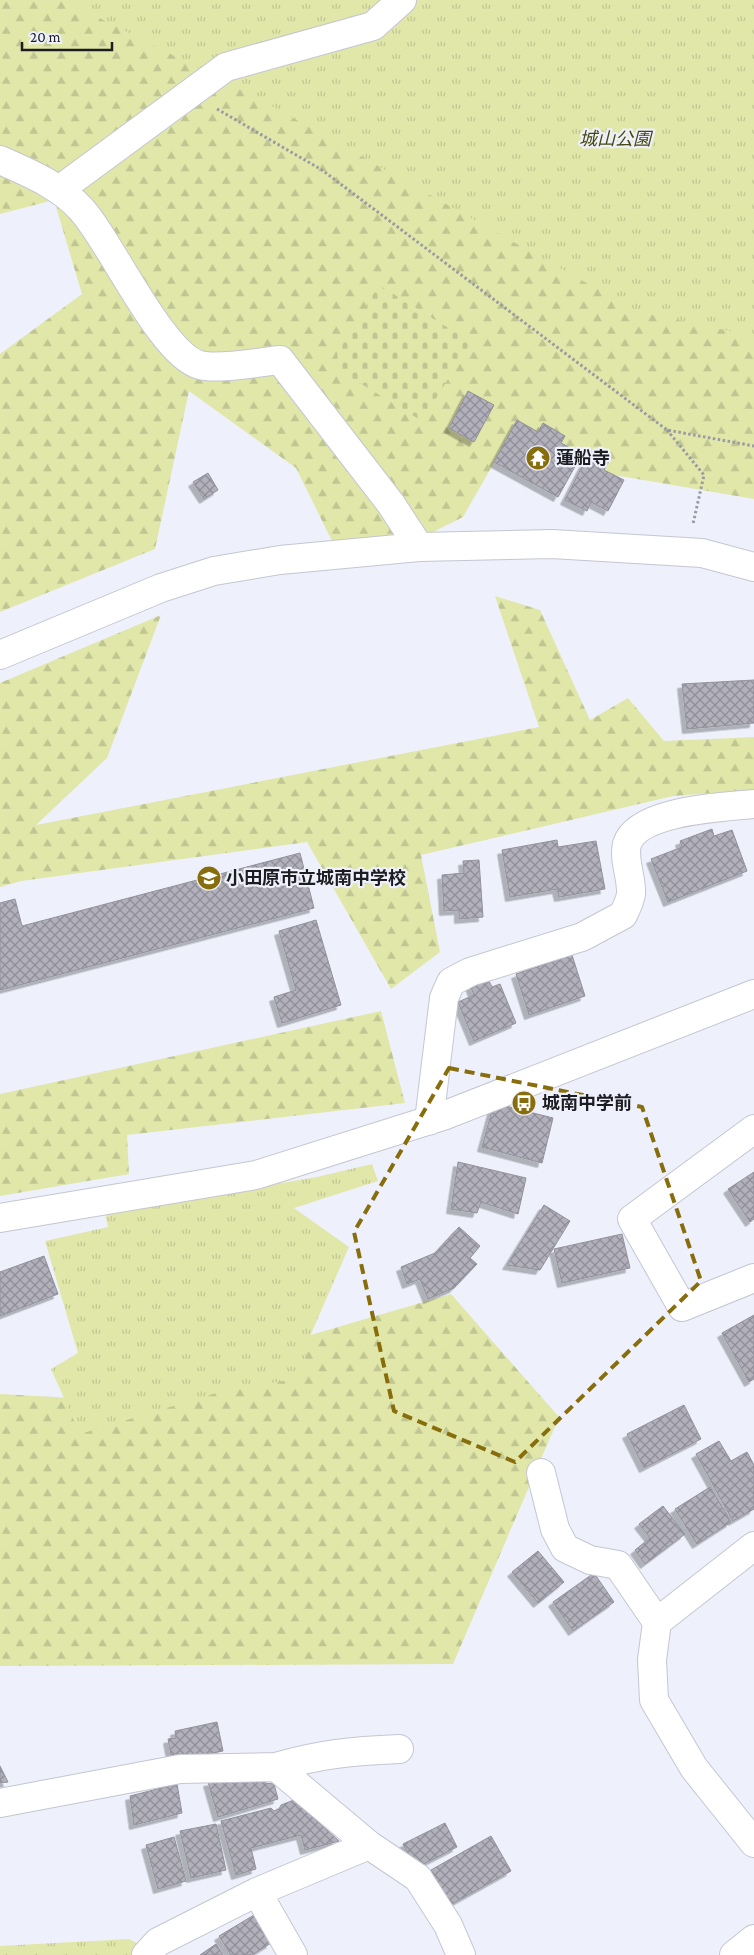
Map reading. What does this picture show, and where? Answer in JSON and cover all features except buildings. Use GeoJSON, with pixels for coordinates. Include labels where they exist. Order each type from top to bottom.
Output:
{"type":"FeatureCollection","features":[{"type":"Feature","properties":{"kind":"street"},"geometry":{"type":"LineString","coordinates":[[59,190],[226,67],[373,26],[402,0]]}},
{"type":"Feature","properties":{"kind":"street"},"geometry":{"type":"LineString","coordinates":[[0,160],[48,182],[82,210],[137,295],[183,357],[200,365],[280,360],[391,504],[419,547]]}},
{"type":"Feature","properties":{"kind":"street"},"geometry":{"type":"LineString","coordinates":[[0,655],[161,588],[214,571],[280,560],[419,547],[552,544],[702,552],[754,567]]}},
{"type":"Feature","properties":{"kind":"street"},"geometry":{"type":"LineString","coordinates":[[429,1121],[444,998],[451,982],[470,972],[582,937],[623,915],[631,895],[627,845],[634,832],[653,822],[686,812],[754,804]]}},
{"type":"Feature","properties":{"kind":"street"},"geometry":{"type":"LineString","coordinates":[[0,1218],[256,1175],[429,1121],[754,994]]}},
{"type":"Feature","properties":{"kind":"street"},"geometry":{"type":"LineString","coordinates":[[754,1129],[632,1219],[682,1307],[754,1278]]}},
{"type":"Feature","properties":{"kind":"street"},"geometry":{"type":"LineString","coordinates":[[541,1473],[555,1529],[565,1548],[590,1560],[618,1565],[657,1622],[652,1660],[654,1700],[694,1768],[754,1843]]}},
{"type":"Feature","properties":{"kind":"street"},"geometry":{"type":"LineString","coordinates":[[657,1622],[754,1546]]}},
{"type":"Feature","properties":{"kind":"street"},"geometry":{"type":"LineString","coordinates":[[0,1803],[180,1768],[276,1767],[308,1757],[340,1752],[399,1749]]}},
{"type":"Feature","properties":{"kind":"street"},"geometry":{"type":"LineString","coordinates":[[276,1767],[369,1845],[418,1878],[448,1924],[461,1955]]}},
{"type":"Feature","properties":{"kind":"street"},"geometry":{"type":"LineString","coordinates":[[146,1955],[158,1942],[257,1892],[369,1845]]}},
{"type":"Feature","properties":{"kind":"street"},"geometry":{"type":"LineString","coordinates":[[257,1892],[293,1955]]}},
{"type":"Feature","properties":{"kind":"street"},"geometry":{"type":"LineString","coordinates":[[734,1955],[754,1939]]}},
{"type":"Feature","properties":{"kind":"path"},"geometry":{"type":"LineString","coordinates":[[190,93],[322,170],[667,430],[704,475],[697,512]]}},
{"type":"Feature","properties":{"kind":"path"},"geometry":{"type":"LineString","coordinates":[[667,430],[754,446]]}},
{"type":"Feature","properties":{"kind":"highlighted area"},"geometry":{"type":"Polygon","coordinates":[[[449,1068],[642,1107],[701,1281],[515,1462],[394,1411],[354,1232],[449,1068]]]}},
{"type":"Feature","properties":{"kind":"green space"},"geometry":{"type":"Polygon","coordinates":[[[0,0],[754,0],[754,499],[614,475],[570,464],[511,433],[463,517],[397,550],[335,547],[296,468],[189,391],[155,549],[0,612],[0,354],[82,294],[54,200],[0,214],[0,0]]]}},
{"type":"Feature","properties":{"kind":"green space","name":"城山公園"},"geometry":{"type":"Polygon","coordinates":[[[71,0],[754,0],[754,336],[638,312],[261,100],[78,7],[71,0]]]}},
{"type":"Feature","properties":{"kind":"green space"},"geometry":{"type":"Polygon","coordinates":[[[379,285],[471,342],[422,421],[330,365],[379,285]]]}},
{"type":"Feature","properties":{"kind":"green space"},"geometry":{"type":"Polygon","coordinates":[[[495,596],[540,610],[590,720],[628,698],[664,741],[754,737],[754,790],[673,796],[421,855],[440,952],[391,989],[307,842],[21,881],[0,887],[0,683],[161,615],[107,758],[36,825],[539,727],[495,596]]]}},
{"type":"Feature","properties":{"kind":"green space"},"geometry":{"type":"Polygon","coordinates":[[[381,1011],[405,1103],[127,1135],[129,1174],[0,1196],[0,1094],[381,1011]]]}},
{"type":"Feature","properties":{"kind":"green space"},"geometry":{"type":"Polygon","coordinates":[[[372,1164],[378,1181],[294,1208],[349,1247],[311,1334],[301,1378],[223,1391],[80,1434],[51,1369],[78,1353],[45,1241],[108,1227],[105,1212],[317,1177],[372,1164]]]}},
{"type":"Feature","properties":{"kind":"green space"},"geometry":{"type":"Polygon","coordinates":[[[451,1294],[559,1417],[453,1664],[0,1666],[0,1394],[92,1399],[451,1294]]]}},
{"type":"Feature","properties":{"kind":"green space"},"geometry":{"type":"Polygon","coordinates":[[[129,1939],[145,1947],[137,1955],[0,1955],[0,1946],[129,1939]]]}},
{"type":"Feature","properties":{"kind":"place","name":"蓮船寺"},"geometry":{"type":"Point","coordinates":[538,458]}},
{"type":"Feature","properties":{"kind":"place","name":"小田原市立城南中学校"},"geometry":{"type":"Point","coordinates":[209,878]}},
{"type":"Feature","properties":{"kind":"place","name":"城南中学前"},"geometry":{"type":"Point","coordinates":[524,1103]}}]}
